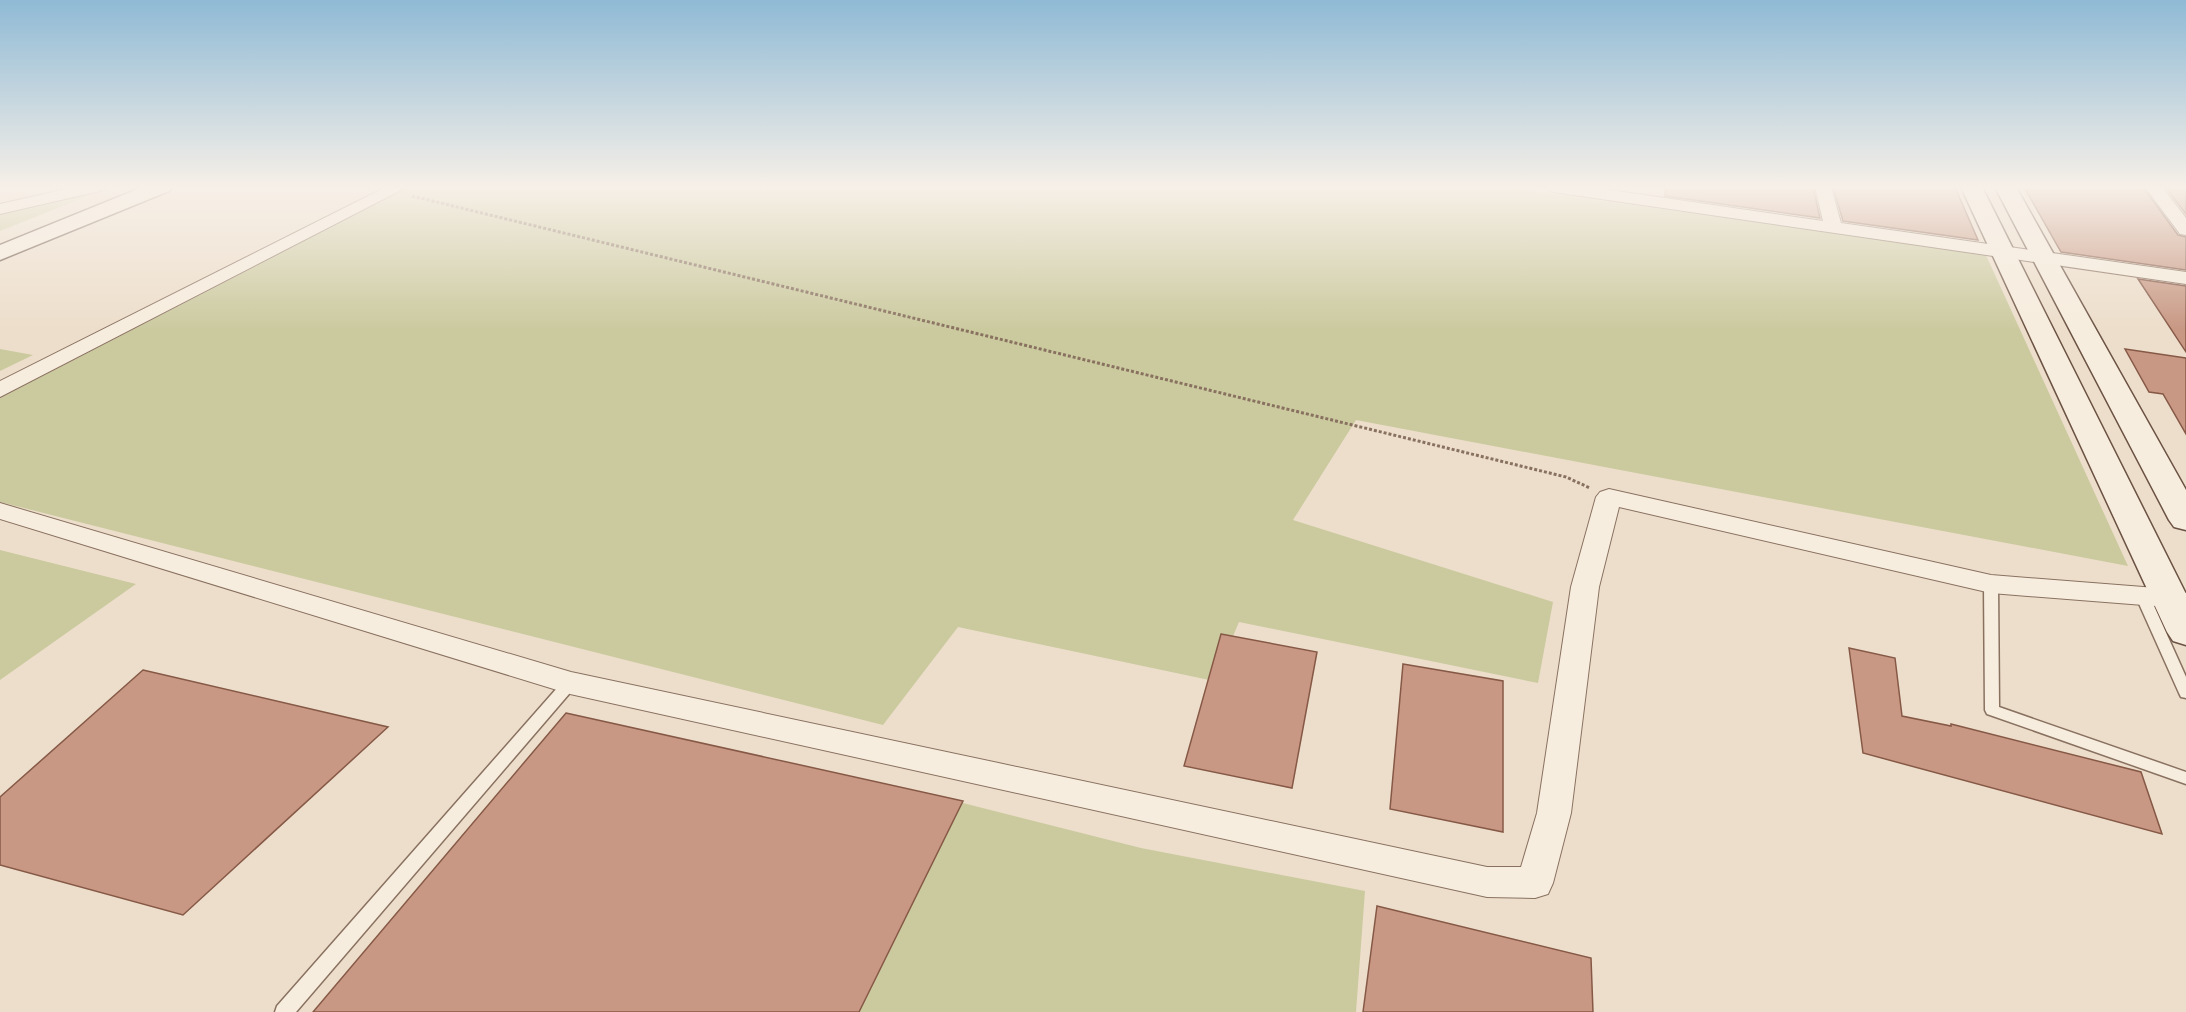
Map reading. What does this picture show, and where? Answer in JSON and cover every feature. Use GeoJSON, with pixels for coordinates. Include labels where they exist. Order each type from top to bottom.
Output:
{"type":"FeatureCollection","features":[{"type":"Feature","properties":{"kind":"main road"},"geometry":{"type":"LineString","coordinates":[[0,253],[46,234]]}},
{"type":"Feature","properties":{"kind":"main road"},"geometry":{"type":"LineString","coordinates":[[1994,234],[2166,599],[2186,632]]}},
{"type":"Feature","properties":{"kind":"main road"},"geometry":{"type":"LineString","coordinates":[[2031,234],[2179,496],[2186,520]]}},
{"type":"Feature","properties":{"kind":"street"},"geometry":{"type":"LineString","coordinates":[[0,390],[306,234]]}},
{"type":"Feature","properties":{"kind":"street"},"geometry":{"type":"LineString","coordinates":[[1884,234],[2186,278]]}},
{"type":"Feature","properties":{"kind":"street"},"geometry":{"type":"LineString","coordinates":[[0,511],[570,683],[1487,882],[1535,883],[1554,813],[1586,587],[1609,497],[1991,584],[2166,599]]}},
{"type":"Feature","properties":{"kind":"lane"},"geometry":{"type":"LineString","coordinates":[[1991,584],[1992,710],[2186,778]]}},
{"type":"Feature","properties":{"kind":"lane"},"geometry":{"type":"LineString","coordinates":[[2166,599],[2186,693]]}},
{"type":"Feature","properties":{"kind":"lane"},"geometry":{"type":"LineString","coordinates":[[284,1012],[570,683]]}},
{"type":"Feature","properties":{"kind":"path"},"geometry":{"type":"LineString","coordinates":[[579,234],[1566,477],[1609,497]]}},
{"type":"Feature","properties":{"kind":"green space"},"geometry":{"type":"Polygon","coordinates":[[[317,234],[1847,234],[1985,253],[2128,566],[1356,420],[1293,520],[1553,602],[1538,683],[1239,622],[1214,681],[958,627],[883,725],[0,502],[0,398],[317,234]]]}},
{"type":"Feature","properties":{"kind":"green space"},"geometry":{"type":"Polygon","coordinates":[[[0,349],[33,355],[0,371],[0,349]]]}},
{"type":"Feature","properties":{"kind":"green space"},"geometry":{"type":"Polygon","coordinates":[[[0,550],[136,584],[0,680],[0,550]]]}},
{"type":"Feature","properties":{"kind":"green space"},"geometry":{"type":"Polygon","coordinates":[[[955,801],[1141,848],[1365,891],[1356,1012],[859,1012],[955,801]]]}},
{"type":"Feature","properties":{"kind":"building"},"geometry":{"type":"Polygon","coordinates":[[[1937,234],[1975,234],[1978,240],[1937,234]]]}},
{"type":"Feature","properties":{"kind":"building"},"geometry":{"type":"Polygon","coordinates":[[[2051,234],[2177,234],[2186,237],[2186,270],[2061,252],[2051,234]]]}},
{"type":"Feature","properties":{"kind":"building"},"geometry":{"type":"Polygon","coordinates":[[[2138,279],[2186,286],[2186,352],[2138,279]]]}},
{"type":"Feature","properties":{"kind":"building"},"geometry":{"type":"Polygon","coordinates":[[[2125,349],[2186,358],[2186,434],[2163,394],[2149,392],[2125,349]]]}},
{"type":"Feature","properties":{"kind":"building"},"geometry":{"type":"Polygon","coordinates":[[[1221,634],[1317,652],[1292,788],[1184,766],[1221,634]]]}},
{"type":"Feature","properties":{"kind":"building"},"geometry":{"type":"Polygon","coordinates":[[[1849,648],[1895,658],[1902,716],[1951,726],[1951,724],[2141,772],[2162,834],[1863,753],[1849,648]]]}},
{"type":"Feature","properties":{"kind":"building"},"geometry":{"type":"Polygon","coordinates":[[[1403,664],[1503,681],[1503,832],[1390,809],[1403,664]]]}},
{"type":"Feature","properties":{"kind":"building"},"geometry":{"type":"Polygon","coordinates":[[[143,670],[388,727],[183,915],[0,865],[0,797],[143,670]]]}},
{"type":"Feature","properties":{"kind":"building"},"geometry":{"type":"Polygon","coordinates":[[[566,713],[963,801],[859,1012],[313,1012],[566,713]]]}},
{"type":"Feature","properties":{"kind":"building"},"geometry":{"type":"Polygon","coordinates":[[[1377,906],[1591,958],[1593,1012],[1363,1012],[1377,906]]]}}]}
